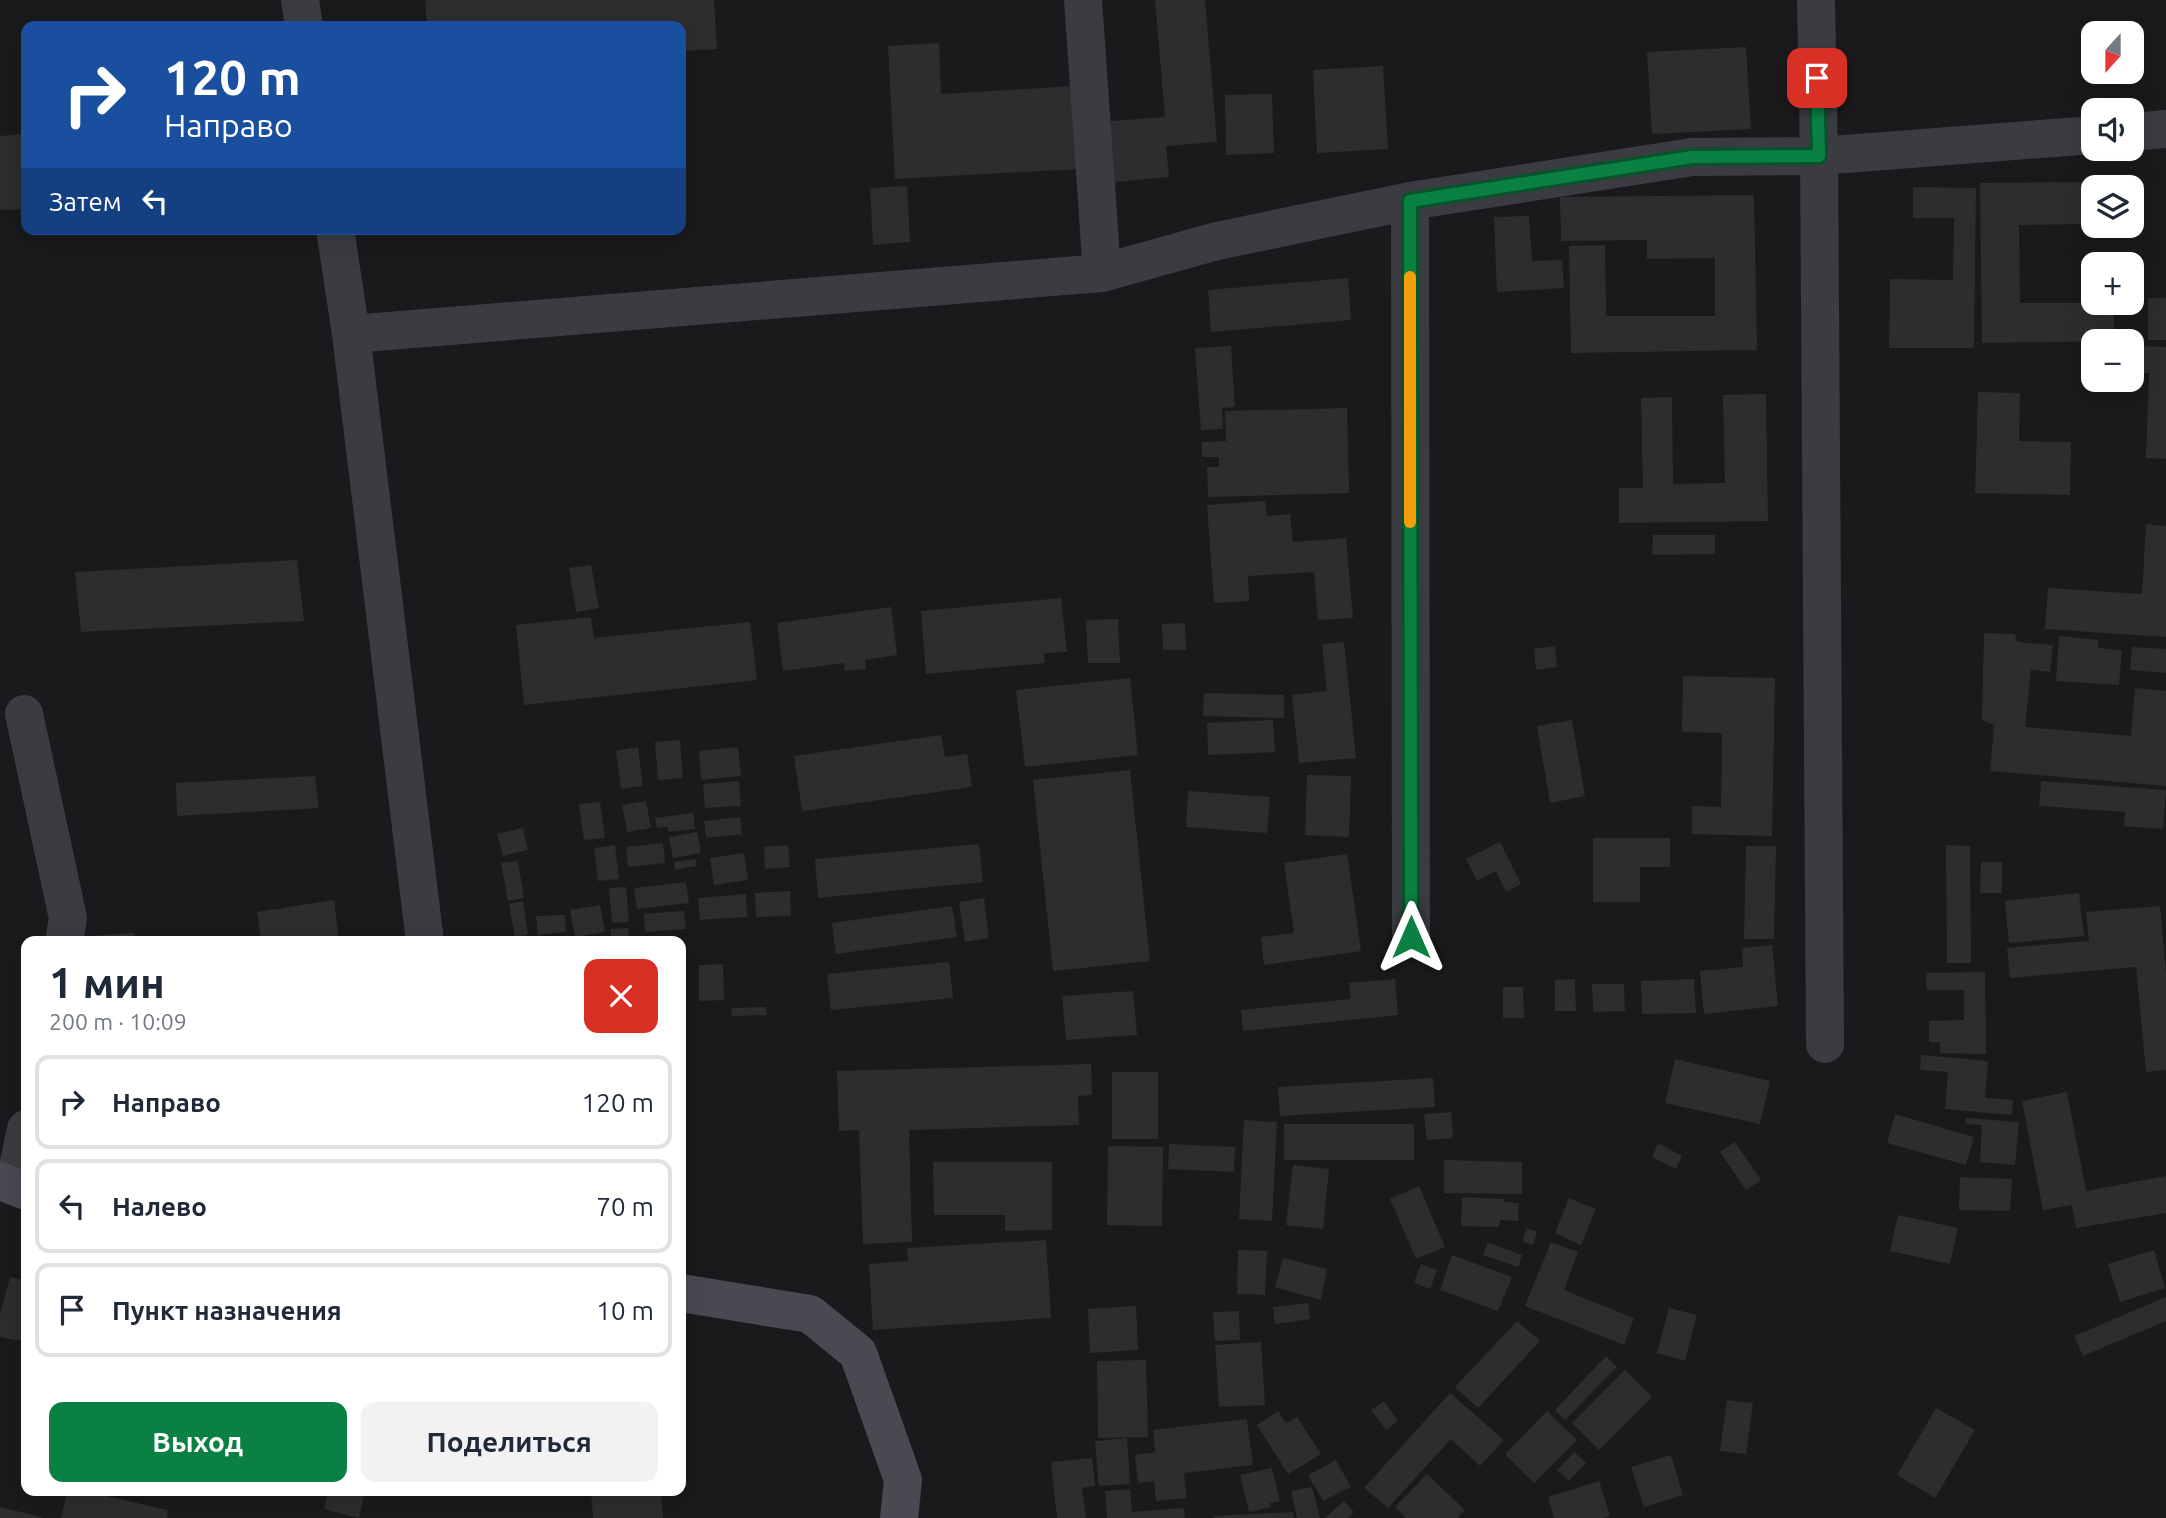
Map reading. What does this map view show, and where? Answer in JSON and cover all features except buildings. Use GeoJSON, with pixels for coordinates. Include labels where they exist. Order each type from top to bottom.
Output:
{"type":"FeatureCollection","features":[{"type":"Feature","properties":{"kind":"main road"},"geometry":{"type":"LineString","coordinates":[[686,1294],[810,1314],[858,1353],[903,1480],[899,1518]]}},
{"type":"Feature","properties":{"kind":"street"},"geometry":{"type":"LineString","coordinates":[[300,0],[303,21]]}},
{"type":"Feature","properties":{"kind":"street"},"geometry":{"type":"LineString","coordinates":[[1083,0],[1102,273]]}},
{"type":"Feature","properties":{"kind":"street"},"geometry":{"type":"LineString","coordinates":[[1816,0],[1825,1044]]}},
{"type":"Feature","properties":{"kind":"street"},"geometry":{"type":"LineString","coordinates":[[2144,131],[2166,129]]}},
{"type":"Feature","properties":{"kind":"street"},"geometry":{"type":"LineString","coordinates":[[351,334],[1102,273],[1217,241],[1410,201],[1692,157],[1819,156],[2081,136]]}},
{"type":"Feature","properties":{"kind":"street"},"geometry":{"type":"LineString","coordinates":[[1410,201],[1411,937]]}},
{"type":"Feature","properties":{"kind":"street"},"geometry":{"type":"LineString","coordinates":[[336,235],[351,334],[424,936]]}},
{"type":"Feature","properties":{"kind":"street"},"geometry":{"type":"LineString","coordinates":[[24,714],[68,918],[65,936]]}},
{"type":"Feature","properties":{"kind":"street"},"geometry":{"type":"LineString","coordinates":[[13,1186],[21,1151]]}},
{"type":"Feature","properties":{"kind":"slow traffic"},"geometry":{"type":"LineString","coordinates":[[1410,277],[1410,522]]}},
{"type":"Feature","properties":{"kind":"route"},"geometry":{"type":"LineString","coordinates":[[1411,937],[1410,201],[1692,157],[1819,156],[1817,78]]}}]}
